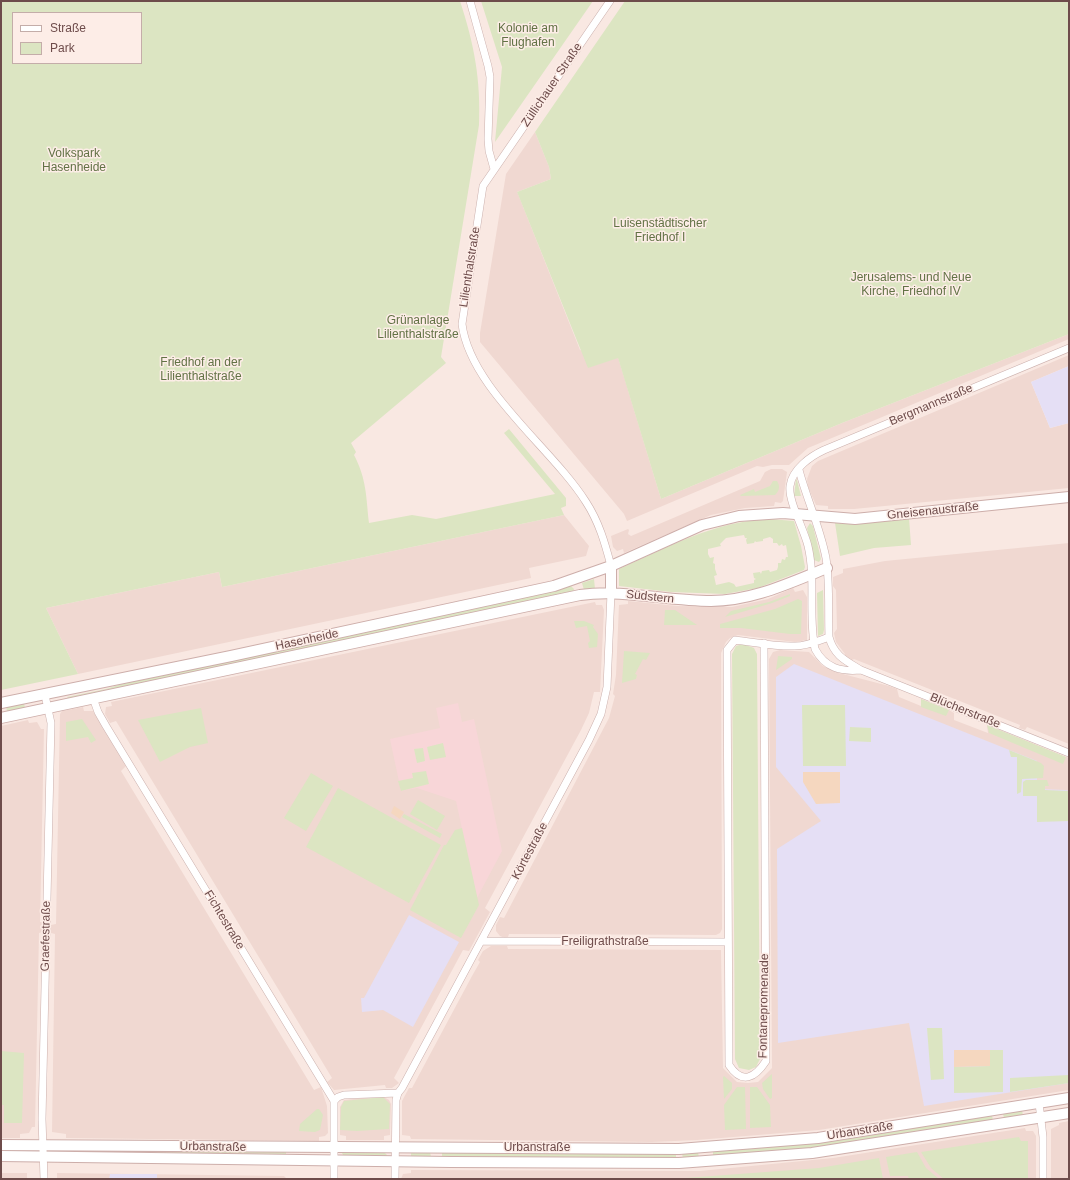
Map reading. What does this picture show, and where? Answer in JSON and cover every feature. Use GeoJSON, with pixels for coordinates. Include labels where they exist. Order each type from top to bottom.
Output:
{"type":"FeatureCollection","features":[{"type":"Feature","properties":{"kind":"main road","name":"Gneisenaustraße"},"geometry":{"type":"LineString","coordinates":[[797,515],[855,519],[1069,497]]}},
{"type":"Feature","properties":{"kind":"main road"},"geometry":{"type":"LineString","coordinates":[[611,566],[708,523],[752,514],[797,515]]}},
{"type":"Feature","properties":{"kind":"main road","name":"Hasenheide"},"geometry":{"type":"LineString","coordinates":[[1,704],[446,611],[577,579],[611,566]]}},
{"type":"Feature","properties":{"kind":"main road","name":"Südstern"},"geometry":{"type":"LineString","coordinates":[[611,566],[611,593],[681,600],[726,600],[760,594],[812,574]]}},
{"type":"Feature","properties":{"kind":"main road"},"geometry":{"type":"LineString","coordinates":[[812,574],[827,568]]}},
{"type":"Feature","properties":{"kind":"main road"},"geometry":{"type":"LineString","coordinates":[[577,579],[580,595]]}},
{"type":"Feature","properties":{"kind":"main road","name":"Hasenheide"},"geometry":{"type":"LineString","coordinates":[[2,717],[580,595],[611,593]]}},
{"type":"Feature","properties":{"kind":"main road"},"geometry":{"type":"LineString","coordinates":[[1,704],[2,717]]}},
{"type":"Feature","properties":{"kind":"main road","name":"Urbanstraße"},"geometry":{"type":"LineString","coordinates":[[1,1145],[662,1149],[818,1138],[1069,1098]]}},
{"type":"Feature","properties":{"kind":"main road","name":"Urbanstraße"},"geometry":{"type":"LineString","coordinates":[[1,1156],[334,1159],[396,1161],[706,1162],[812,1153],[1069,1113]]}},
{"type":"Feature","properties":{"kind":"street"},"geometry":{"type":"LineString","coordinates":[[470,1],[488,66],[490,98],[488,139],[489,151],[494,169]]}},
{"type":"Feature","properties":{"kind":"street","name":"Züllichauer Straße"},"geometry":{"type":"LineString","coordinates":[[494,169],[610,1]]}},
{"type":"Feature","properties":{"kind":"street","name":"Lilienthalstraße"},"geometry":{"type":"LineString","coordinates":[[494,169],[483,186],[463,309],[464,338],[477,366],[490,386],[585,500],[603,537],[611,566]]}},
{"type":"Feature","properties":{"kind":"street","name":"Bergmannstraße"},"geometry":{"type":"LineString","coordinates":[[798,470],[807,459],[824,450],[1069,348]]}},
{"type":"Feature","properties":{"kind":"street"},"geometry":{"type":"LineString","coordinates":[[798,470],[792,479],[790,486],[790,498],[808,546],[812,574],[813,643]]}},
{"type":"Feature","properties":{"kind":"street"},"geometry":{"type":"LineString","coordinates":[[764,643],[795,646],[813,643],[829,637],[827,568],[815,516],[803,488],[798,470]]}},
{"type":"Feature","properties":{"kind":"street","name":"Körtestraße"},"geometry":{"type":"LineString","coordinates":[[396,1179],[396,1100],[398,1093],[589,740],[600,714],[608,678],[611,593]]}},
{"type":"Feature","properties":{"kind":"street","name":"Blücherstraße"},"geometry":{"type":"LineString","coordinates":[[829,637],[831,645],[838,656],[861,670],[1069,753]]}},
{"type":"Feature","properties":{"kind":"street","name":"Fontanepromenade"},"geometry":{"type":"LineString","coordinates":[[735,640],[764,643],[766,1061],[758,1072],[748,1077],[737,1074],[729,1065],[726,656],[729,646],[735,640]]}},
{"type":"Feature","properties":{"kind":"street","name":"Blücherstraße"},"geometry":{"type":"LineString","coordinates":[[813,643],[818,656],[829,666],[846,672],[861,670]]}},
{"type":"Feature","properties":{"kind":"street","name":"Graefestraße"},"geometry":{"type":"LineString","coordinates":[[44,1179],[42,1112],[51,723],[49,707],[45,694]]}},
{"type":"Feature","properties":{"kind":"street","name":"Fichtestraße"},"geometry":{"type":"LineString","coordinates":[[93,698],[98,712],[334,1101]]}},
{"type":"Feature","properties":{"kind":"street","name":"Freiligrathstraße"},"geometry":{"type":"LineString","coordinates":[[481,940],[728,942]]}},
{"type":"Feature","properties":{"kind":"street"},"geometry":{"type":"LineString","coordinates":[[334,1179],[334,1101],[338,1097],[344,1095],[398,1093]]}},
{"type":"Feature","properties":{"kind":"street"},"geometry":{"type":"LineString","coordinates":[[1039,1103],[1041,1117],[1043,1179]]}},
{"type":"Feature","properties":{"kind":"shaded area"},"geometry":{"type":"Polygon","coordinates":[[[535,132],[549,167],[551,179],[517,192],[580,350],[618,357],[661,499],[842,423],[1069,334],[1069,339],[808,448],[789,465],[757,466],[627,521],[624,514],[480,342],[480,333],[506,174],[535,132]]]}},
{"type":"Feature","properties":{"kind":"shaded area"},"geometry":{"type":"Polygon","coordinates":[[[1069,355],[1069,366],[1031,382],[1050,428],[1069,423],[1069,488],[854,509],[828,509],[828,506],[816,505],[808,487],[807,479],[812,466],[818,461],[1069,355]]]}},
{"type":"Feature","properties":{"kind":"shaded area"},"geometry":{"type":"Polygon","coordinates":[[[1069,366],[1069,423],[1050,428],[1031,382],[1069,366]]]}},
{"type":"Feature","properties":{"kind":"shaded area"},"geometry":{"type":"Polygon","coordinates":[[[771,469],[782,469],[787,472],[783,501],[781,503],[775,502],[774,506],[745,508],[711,515],[624,553],[623,549],[617,551],[613,547],[611,536],[628,529],[628,534],[631,536],[760,481],[765,472],[771,469]]]}},
{"type":"Feature","properties":{"kind":"shaded area"},"geometry":{"type":"Polygon","coordinates":[[[564,515],[589,546],[586,556],[529,568],[531,578],[78,674],[46,608],[219,572],[222,587],[564,515]]]}},
{"type":"Feature","properties":{"kind":"shaded area"},"geometry":{"type":"Polygon","coordinates":[[[1069,543],[1069,744],[1027,727],[1025,730],[1019,728],[1020,725],[854,659],[850,661],[844,657],[845,654],[836,642],[834,633],[837,629],[836,590],[833,586],[833,577],[843,573],[843,569],[885,561],[1069,543]]]}},
{"type":"Feature","properties":{"kind":"shaded area"},"geometry":{"type":"Polygon","coordinates":[[[793,588],[795,592],[803,590],[807,597],[807,640],[795,642],[738,635],[730,638],[726,642],[721,653],[722,929],[720,933],[716,935],[509,934],[508,937],[505,938],[500,936],[496,931],[496,925],[500,917],[504,918],[609,718],[615,696],[613,694],[616,675],[619,605],[628,604],[628,601],[677,606],[732,607],[768,599],[793,588]]]}},
{"type":"Feature","properties":{"kind":"shaded area"},"geometry":{"type":"Polygon","coordinates":[[[595,602],[596,605],[602,605],[604,610],[600,692],[594,692],[589,713],[581,730],[485,908],[490,912],[469,951],[463,950],[394,1078],[399,1083],[392,1088],[386,1088],[385,1085],[334,1090],[327,1082],[332,1078],[116,721],[110,723],[105,714],[106,707],[112,706],[111,702],[595,602]]]}},
{"type":"Feature","properties":{"kind":"shaded area"},"geometry":{"type":"Polygon","coordinates":[[[780,650],[809,652],[823,666],[839,673],[897,689],[899,697],[921,706],[921,699],[949,710],[954,713],[954,720],[988,733],[987,725],[1069,758],[1069,1090],[819,1130],[697,1140],[652,1142],[411,1139],[410,1136],[402,1135],[402,1101],[409,1088],[412,1088],[480,962],[478,960],[483,951],[491,946],[507,946],[508,949],[721,950],[723,1068],[737,1082],[748,1083],[758,1082],[772,1068],[769,659],[773,652],[780,650]]]}},
{"type":"Feature","properties":{"kind":"shaded area"},"geometry":{"type":"Polygon","coordinates":[[[794,664],[1037,761],[1037,789],[1069,791],[1069,1083],[924,1106],[909,1023],[778,1043],[777,849],[821,821],[776,767],[776,677],[794,664]]]}},
{"type":"Feature","properties":{"kind":"shaded area"},"geometry":{"type":"Polygon","coordinates":[[[458,703],[462,722],[474,719],[502,851],[477,898],[456,801],[417,788],[401,791],[390,739],[440,728],[436,708],[458,703]]]}},
{"type":"Feature","properties":{"kind":"shaded area"},"geometry":{"type":"Polygon","coordinates":[[[83,707],[84,711],[93,711],[126,766],[121,771],[314,1090],[321,1087],[327,1106],[328,1133],[325,1136],[319,1137],[319,1141],[66,1138],[66,1134],[52,1132],[55,934],[51,933],[51,925],[56,924],[60,714],[62,711],[83,707]]]}},
{"type":"Feature","properties":{"kind":"shaded area"},"geometry":{"type":"Polygon","coordinates":[[[28,720],[29,723],[37,722],[41,729],[44,729],[40,922],[43,922],[43,932],[39,933],[35,1127],[32,1127],[29,1133],[20,1134],[20,1138],[1,1138],[1,726],[28,720]]]}},
{"type":"Feature","properties":{"kind":"shaded area"},"geometry":{"type":"Polygon","coordinates":[[[409,915],[459,942],[413,1027],[383,1010],[362,1012],[361,998],[364,998],[409,915]]]}},
{"type":"Feature","properties":{"kind":"shaded area"},"geometry":{"type":"Polygon","coordinates":[[[382,1096],[389,1100],[391,1104],[390,1135],[384,1136],[384,1140],[346,1140],[346,1136],[340,1135],[340,1107],[344,1100],[382,1096]]]}},
{"type":"Feature","properties":{"kind":"shaded area"},"geometry":{"type":"Polygon","coordinates":[[[1069,1121],[1069,1179],[1051,1179],[1051,1129],[1059,1125],[1059,1123],[1069,1121]]]}},
{"type":"Feature","properties":{"kind":"shaded area"},"geometry":{"type":"Polygon","coordinates":[[[1025,1128],[1026,1131],[1033,1131],[1036,1136],[1036,1179],[401,1179],[403,1174],[411,1173],[411,1170],[700,1171],[833,1158],[1025,1128]]]}},
{"type":"Feature","properties":{"kind":"shaded area"},"geometry":{"type":"Polygon","coordinates":[[[1,1173],[27,1173],[27,1179],[1,1179],[1,1173]]]}},
{"type":"Feature","properties":{"kind":"shaded area"},"geometry":{"type":"Polygon","coordinates":[[[57,1173],[284,1176],[287,1179],[57,1179],[57,1173]]]}},
{"type":"Feature","properties":{"kind":"shaded area"},"geometry":{"type":"Polygon","coordinates":[[[110,1174],[157,1174],[157,1179],[109,1179],[110,1174]]]}},
{"type":"Feature","properties":{"kind":"green space","name":"Friedhof an der Lilienthalstraße"},"geometry":{"type":"Polygon","coordinates":[[[1,1],[460,1],[476,62],[479,92],[479,125],[441,357],[446,363],[351,443],[356,452],[354,455],[364,481],[369,523],[412,515],[436,519],[555,494],[504,433],[509,429],[566,498],[566,506],[561,508],[564,515],[222,587],[219,572],[46,608],[78,674],[1,690],[1,1]]]}},
{"type":"Feature","properties":{"kind":"green space","name":"Kolonie am Flughafen"},"geometry":{"type":"Polygon","coordinates":[[[481,1],[593,1],[495,142],[502,67],[481,1]]]}},
{"type":"Feature","properties":{"kind":"green space"},"geometry":{"type":"Polygon","coordinates":[[[625,1],[1069,1],[1069,334],[842,423],[661,499],[618,358],[588,368],[517,192],[551,179],[549,167],[535,132],[625,1]]]}},
{"type":"Feature","properties":{"kind":"green space"},"geometry":{"type":"Polygon","coordinates":[[[796,479],[797,480],[801,496],[794,496],[796,479]]]}},
{"type":"Feature","properties":{"kind":"green space"},"geometry":{"type":"Polygon","coordinates":[[[773,481],[777,481],[779,486],[779,490],[775,495],[740,495],[754,489],[755,492],[770,486],[773,481]]]}},
{"type":"Feature","properties":{"kind":"green space"},"geometry":{"type":"Polygon","coordinates":[[[909,518],[911,545],[874,548],[840,556],[835,523],[855,524],[909,518]]]}},
{"type":"Feature","properties":{"kind":"green space"},"geometry":{"type":"Polygon","coordinates":[[[770,519],[794,521],[801,546],[805,567],[804,570],[758,588],[725,594],[671,592],[619,586],[619,569],[692,536],[750,521],[770,519]],[[744,535],[726,538],[720,544],[721,546],[708,549],[710,558],[714,557],[713,563],[715,564],[717,575],[714,576],[716,585],[729,582],[734,584],[736,587],[754,583],[754,580],[756,579],[754,578],[753,573],[760,572],[761,574],[762,571],[769,570],[770,572],[777,570],[778,563],[781,563],[782,559],[785,560],[786,557],[788,557],[786,545],[783,546],[782,544],[779,546],[777,543],[773,543],[773,539],[770,537],[763,539],[763,541],[755,541],[754,543],[747,544],[747,538],[745,538],[744,535]]]}},
{"type":"Feature","properties":{"kind":"green space"},"geometry":{"type":"Polygon","coordinates":[[[810,523],[813,526],[821,559],[819,562],[814,560],[807,528],[810,523]]]}},
{"type":"Feature","properties":{"kind":"green space"},"geometry":{"type":"Polygon","coordinates":[[[594,579],[595,589],[584,590],[582,583],[594,579]]]}},
{"type":"Feature","properties":{"kind":"green space"},"geometry":{"type":"Polygon","coordinates":[[[571,586],[574,589],[573,592],[68,698],[67,697],[106,689],[134,680],[571,586]]]}},
{"type":"Feature","properties":{"kind":"green space"},"geometry":{"type":"Polygon","coordinates":[[[823,590],[824,630],[823,634],[818,636],[817,593],[823,590]]]}},
{"type":"Feature","properties":{"kind":"green space"},"geometry":{"type":"Polygon","coordinates":[[[790,594],[790,596],[772,603],[725,617],[731,611],[769,602],[790,594]]]}},
{"type":"Feature","properties":{"kind":"green space"},"geometry":{"type":"Polygon","coordinates":[[[798,599],[802,601],[801,634],[741,628],[720,628],[720,624],[775,609],[798,599]]]}},
{"type":"Feature","properties":{"kind":"green space"},"geometry":{"type":"Polygon","coordinates":[[[665,610],[675,610],[697,625],[664,625],[665,610]]]}},
{"type":"Feature","properties":{"kind":"green space"},"geometry":{"type":"Polygon","coordinates":[[[574,621],[584,621],[594,625],[593,627],[598,634],[597,647],[589,648],[588,643],[590,641],[587,626],[576,628],[574,621]]]}},
{"type":"Feature","properties":{"kind":"green space"},"geometry":{"type":"Polygon","coordinates":[[[743,644],[754,648],[757,654],[760,1059],[756,1067],[749,1070],[739,1068],[735,1059],[732,654],[736,646],[743,644]]]}},
{"type":"Feature","properties":{"kind":"green space"},"geometry":{"type":"Polygon","coordinates":[[[624,651],[650,653],[646,660],[643,659],[635,674],[637,675],[636,679],[622,683],[624,651]]]}},
{"type":"Feature","properties":{"kind":"green space"},"geometry":{"type":"Polygon","coordinates":[[[778,656],[792,657],[792,659],[776,670],[778,656]]]}},
{"type":"Feature","properties":{"kind":"green space"},"geometry":{"type":"Polygon","coordinates":[[[921,699],[949,710],[946,716],[921,707],[921,699]]]}},
{"type":"Feature","properties":{"kind":"green space"},"geometry":{"type":"Polygon","coordinates":[[[24,703],[25,708],[7,711],[6,707],[24,703]]]}},
{"type":"Feature","properties":{"kind":"green space"},"geometry":{"type":"Polygon","coordinates":[[[802,705],[845,705],[846,766],[803,766],[802,705]]]}},
{"type":"Feature","properties":{"kind":"green space"},"geometry":{"type":"Polygon","coordinates":[[[201,708],[208,743],[190,747],[160,762],[138,720],[201,708]]]}},
{"type":"Feature","properties":{"kind":"green space"},"geometry":{"type":"Polygon","coordinates":[[[82,719],[96,740],[91,743],[88,737],[66,741],[66,722],[82,719]]]}},
{"type":"Feature","properties":{"kind":"green space"},"geometry":{"type":"Polygon","coordinates":[[[987,725],[1066,757],[1063,764],[989,733],[987,725]]]}},
{"type":"Feature","properties":{"kind":"green space"},"geometry":{"type":"Polygon","coordinates":[[[850,727],[871,728],[871,742],[849,741],[850,727]]]}},
{"type":"Feature","properties":{"kind":"green space"},"geometry":{"type":"Polygon","coordinates":[[[443,743],[446,757],[430,760],[427,747],[443,743]]]}},
{"type":"Feature","properties":{"kind":"green space"},"geometry":{"type":"Polygon","coordinates":[[[423,748],[425,761],[417,763],[414,749],[423,748]]]}},
{"type":"Feature","properties":{"kind":"green space"},"geometry":{"type":"Polygon","coordinates":[[[1009,750],[1041,763],[1044,766],[1043,778],[1022,779],[1021,792],[1017,794],[1017,757],[1011,757],[1009,750]]]}},
{"type":"Feature","properties":{"kind":"green space"},"geometry":{"type":"Polygon","coordinates":[[[426,771],[429,784],[401,791],[398,781],[413,778],[412,773],[426,771]]]}},
{"type":"Feature","properties":{"kind":"green space"},"geometry":{"type":"Polygon","coordinates":[[[311,773],[333,786],[306,831],[284,818],[311,773]]]}},
{"type":"Feature","properties":{"kind":"green space"},"geometry":{"type":"Polygon","coordinates":[[[1026,780],[1047,780],[1049,786],[1045,786],[1045,790],[1068,791],[1069,821],[1037,822],[1037,796],[1023,796],[1023,782],[1026,780]]]}},
{"type":"Feature","properties":{"kind":"green space"},"geometry":{"type":"Polygon","coordinates":[[[338,788],[441,845],[409,903],[306,847],[338,788]]]}},
{"type":"Feature","properties":{"kind":"green space"},"geometry":{"type":"Polygon","coordinates":[[[418,800],[445,816],[437,830],[410,814],[418,800]]]}},
{"type":"Feature","properties":{"kind":"green space"},"geometry":{"type":"Polygon","coordinates":[[[404,814],[442,834],[440,838],[402,817],[404,814]]]}},
{"type":"Feature","properties":{"kind":"green space"},"geometry":{"type":"Polygon","coordinates":[[[462,828],[479,905],[461,938],[410,910],[444,845],[446,845],[455,830],[462,828]]]}},
{"type":"Feature","properties":{"kind":"green space"},"geometry":{"type":"Polygon","coordinates":[[[927,1028],[942,1028],[944,1079],[931,1080],[927,1028]]]}},
{"type":"Feature","properties":{"kind":"green space"},"geometry":{"type":"Polygon","coordinates":[[[990,1050],[1003,1050],[1003,1092],[954,1093],[954,1067],[990,1066],[990,1050]]]}},
{"type":"Feature","properties":{"kind":"green space"},"geometry":{"type":"Polygon","coordinates":[[[1,1051],[24,1053],[22,1123],[4,1123],[4,1105],[1,1105],[1,1051]]]}},
{"type":"Feature","properties":{"kind":"green space"},"geometry":{"type":"Polygon","coordinates":[[[772,1074],[772,1098],[770,1099],[763,1089],[762,1083],[772,1074]]]}},
{"type":"Feature","properties":{"kind":"green space"},"geometry":{"type":"Polygon","coordinates":[[[1069,1075],[1069,1083],[1010,1092],[1010,1078],[1069,1075]]]}},
{"type":"Feature","properties":{"kind":"green space"},"geometry":{"type":"Polygon","coordinates":[[[724,1076],[732,1083],[732,1089],[724,1099],[723,1077],[724,1076]]]}},
{"type":"Feature","properties":{"kind":"green space"},"geometry":{"type":"Polygon","coordinates":[[[737,1087],[745,1087],[746,1129],[725,1130],[724,1105],[737,1087]]]}},
{"type":"Feature","properties":{"kind":"green space"},"geometry":{"type":"Polygon","coordinates":[[[750,1087],[757,1087],[770,1105],[771,1127],[750,1128],[750,1087]]]}},
{"type":"Feature","properties":{"kind":"green space"},"geometry":{"type":"Polygon","coordinates":[[[383,1097],[390,1104],[389,1129],[357,1131],[340,1130],[341,1107],[344,1101],[383,1097]]]}},
{"type":"Feature","properties":{"kind":"green space"},"geometry":{"type":"Polygon","coordinates":[[[317,1109],[319,1109],[323,1115],[320,1130],[315,1132],[299,1131],[300,1124],[317,1109]]]}},
{"type":"Feature","properties":{"kind":"green space"},"geometry":{"type":"Polygon","coordinates":[[[1022,1110],[1023,1116],[1004,1118],[1003,1114],[1022,1110]]]}},
{"type":"Feature","properties":{"kind":"green space"},"geometry":{"type":"Polygon","coordinates":[[[992,1115],[993,1121],[837,1146],[713,1157],[713,1151],[992,1115]]]}},
{"type":"Feature","properties":{"kind":"green space"},"geometry":{"type":"Polygon","coordinates":[[[1019,1137],[1021,1141],[1028,1141],[1028,1179],[944,1179],[931,1168],[921,1152],[1019,1137]]]}},
{"type":"Feature","properties":{"kind":"green space"},"geometry":{"type":"Polygon","coordinates":[[[91,1150],[286,1152],[286,1154],[91,1152],[91,1150]]]}},
{"type":"Feature","properties":{"kind":"green space"},"geometry":{"type":"Polygon","coordinates":[[[411,1151],[430,1152],[431,1157],[411,1158],[411,1151]]]}},
{"type":"Feature","properties":{"kind":"green space"},"geometry":{"type":"Polygon","coordinates":[[[442,1151],[676,1153],[676,1160],[442,1158],[442,1151]]]}},
{"type":"Feature","properties":{"kind":"green space"},"geometry":{"type":"Polygon","coordinates":[[[384,1152],[387,1155],[385,1157],[343,1155],[342,1153],[384,1152]]]}},
{"type":"Feature","properties":{"kind":"green space"},"geometry":{"type":"Polygon","coordinates":[[[698,1152],[699,1158],[683,1159],[682,1153],[698,1152]]]}},
{"type":"Feature","properties":{"kind":"green space"},"geometry":{"type":"Polygon","coordinates":[[[917,1152],[926,1168],[939,1179],[909,1179],[908,1176],[890,1176],[886,1157],[917,1152]]]}},
{"type":"Feature","properties":{"kind":"green space"},"geometry":{"type":"Polygon","coordinates":[[[879,1158],[883,1179],[672,1179],[819,1168],[879,1158]]]}},
{"type":"Feature","properties":{"kind":"sand"},"geometry":{"type":"Polygon","coordinates":[[[803,772],[840,772],[840,803],[816,804],[803,782],[803,772]]]}},
{"type":"Feature","properties":{"kind":"sand"},"geometry":{"type":"Polygon","coordinates":[[[394,806],[404,812],[400,819],[391,813],[394,806]]]}},
{"type":"Feature","properties":{"kind":"sand"},"geometry":{"type":"Polygon","coordinates":[[[954,1050],[990,1050],[990,1066],[954,1067],[954,1050]]]}},
{"type":"Feature","properties":{"kind":"park label","name":"Volkspark Hasenheide"},"geometry":{"type":"Point","coordinates":[74,161]}},
{"type":"Feature","properties":{"kind":"park label","name":"Luisenstädtischer Friedhof I"},"geometry":{"type":"Point","coordinates":[660,231]}},
{"type":"Feature","properties":{"kind":"park label","name":"Jerusalems- und Neue Kirche, Friedhof IV"},"geometry":{"type":"Point","coordinates":[911,285]}},
{"type":"Feature","properties":{"kind":"park label","name":"Grünanlage Lilienthalstraße"},"geometry":{"type":"Point","coordinates":[418,328]}}]}
